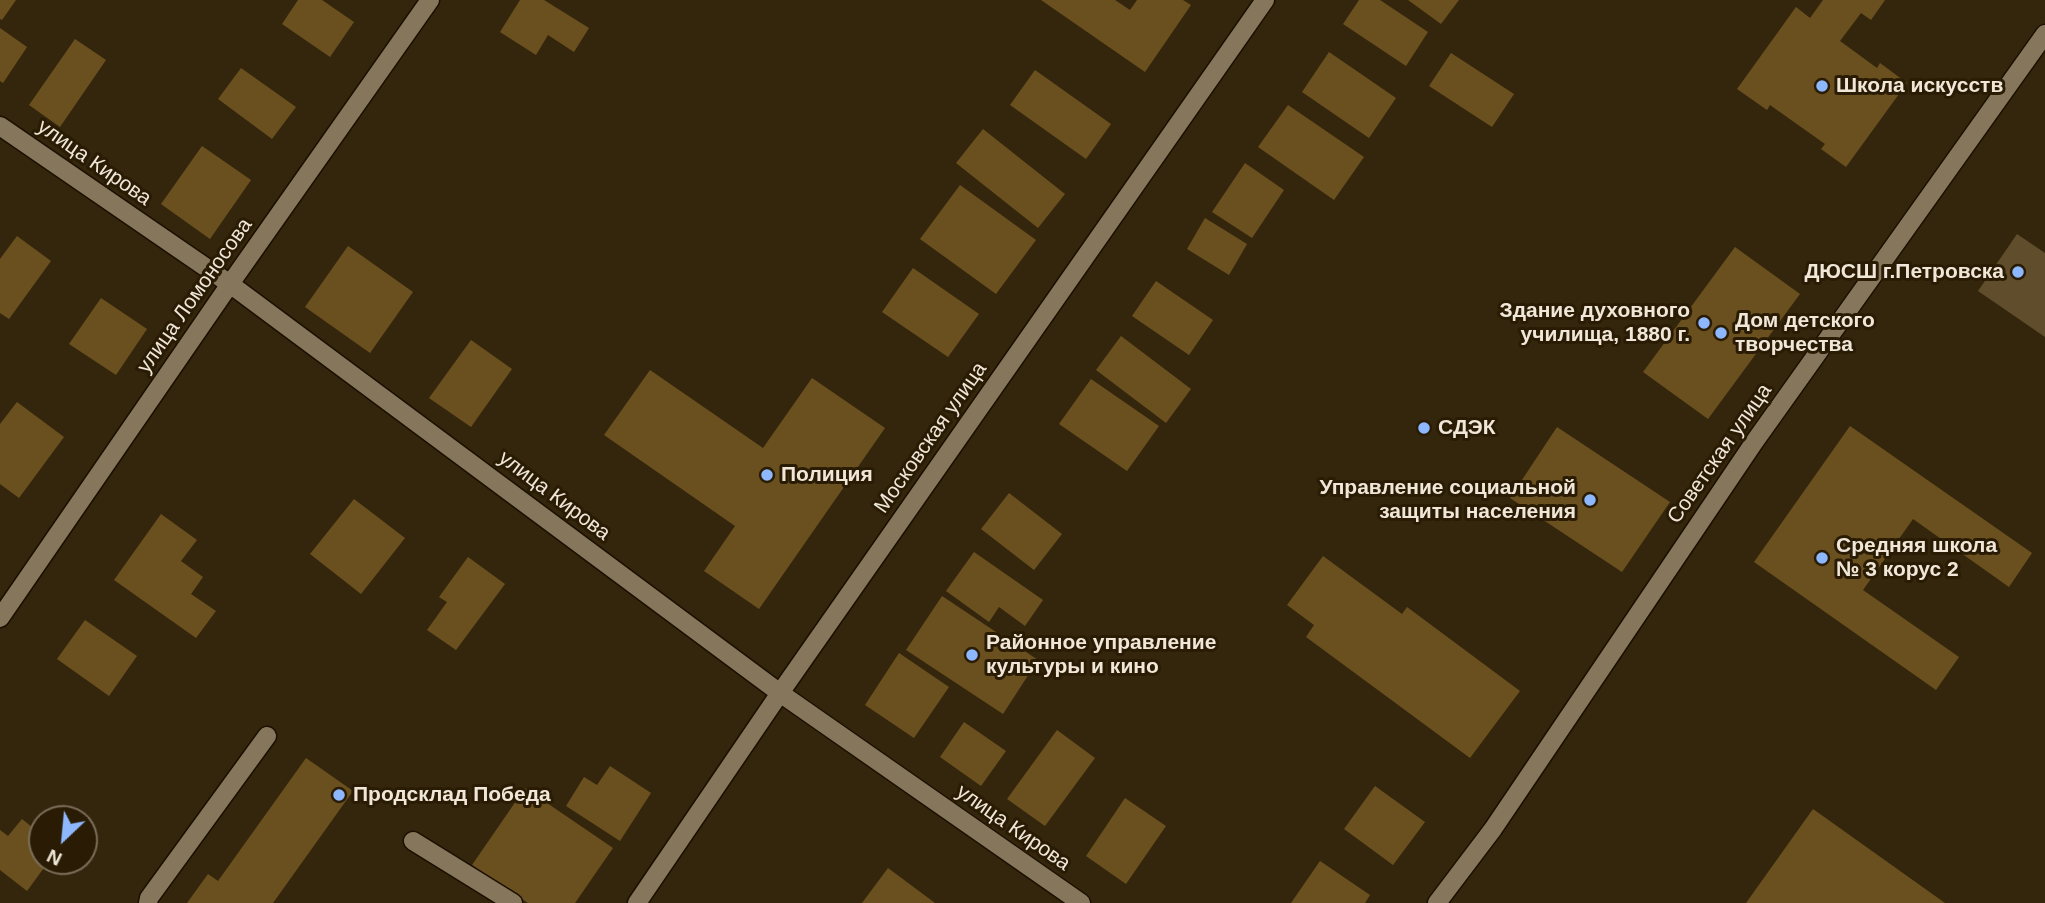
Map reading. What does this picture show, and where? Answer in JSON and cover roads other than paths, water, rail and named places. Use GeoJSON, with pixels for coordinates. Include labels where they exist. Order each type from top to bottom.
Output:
{"type":"FeatureCollection","features":[{"type":"Feature","properties":{"kind":"street","name":"улица Ломоносова"},"geometry":{"type":"LineString","coordinates":[[0,618],[430,0]]}},
{"type":"Feature","properties":{"kind":"street","name":"Московская улица"},"geometry":{"type":"LineString","coordinates":[[637,903],[780,693],[1265,0]]}},
{"type":"Feature","properties":{"kind":"street","name":"Советская улица"},"geometry":{"type":"LineString","coordinates":[[1437,903],[1493,829],[1755,441],[2045,34]]}},
{"type":"Feature","properties":{"kind":"street","name":"улица Кирова"},"geometry":{"type":"LineString","coordinates":[[0,126],[230,284],[780,693],[1081,903]]}},
{"type":"Feature","properties":{"kind":"street"},"geometry":{"type":"LineString","coordinates":[[148,903],[267,736]]}},
{"type":"Feature","properties":{"kind":"street"},"geometry":{"type":"LineString","coordinates":[[413,841],[513,903]]}},
{"type":"Feature","properties":{"kind":"place","name":"Школа искусств"},"geometry":{"type":"Point","coordinates":[1822,86]}},
{"type":"Feature","properties":{"kind":"place","name":"ДЮСШ г.Петровска"},"geometry":{"type":"Point","coordinates":[2018,272]}},
{"type":"Feature","properties":{"kind":"place","name":"Здание духовного училища, 1880 г."},"geometry":{"type":"Point","coordinates":[1704,323]}},
{"type":"Feature","properties":{"kind":"place","name":"Дом детского творчества"},"geometry":{"type":"Point","coordinates":[1721,333]}},
{"type":"Feature","properties":{"kind":"place","name":"СДЭК"},"geometry":{"type":"Point","coordinates":[1424,428]}},
{"type":"Feature","properties":{"kind":"place","name":"Полиция"},"geometry":{"type":"Point","coordinates":[767,475]}},
{"type":"Feature","properties":{"kind":"place","name":"Управление социальной защиты населения"},"geometry":{"type":"Point","coordinates":[1590,500]}},
{"type":"Feature","properties":{"kind":"place","name":"Средняя школа № 3 корус 2"},"geometry":{"type":"Point","coordinates":[1822,558]}},
{"type":"Feature","properties":{"kind":"place","name":"Районное управление культуры и кино"},"geometry":{"type":"Point","coordinates":[972,655]}},
{"type":"Feature","properties":{"kind":"place","name":"Продсклад Победа"},"geometry":{"type":"Point","coordinates":[339,795]}}]}
